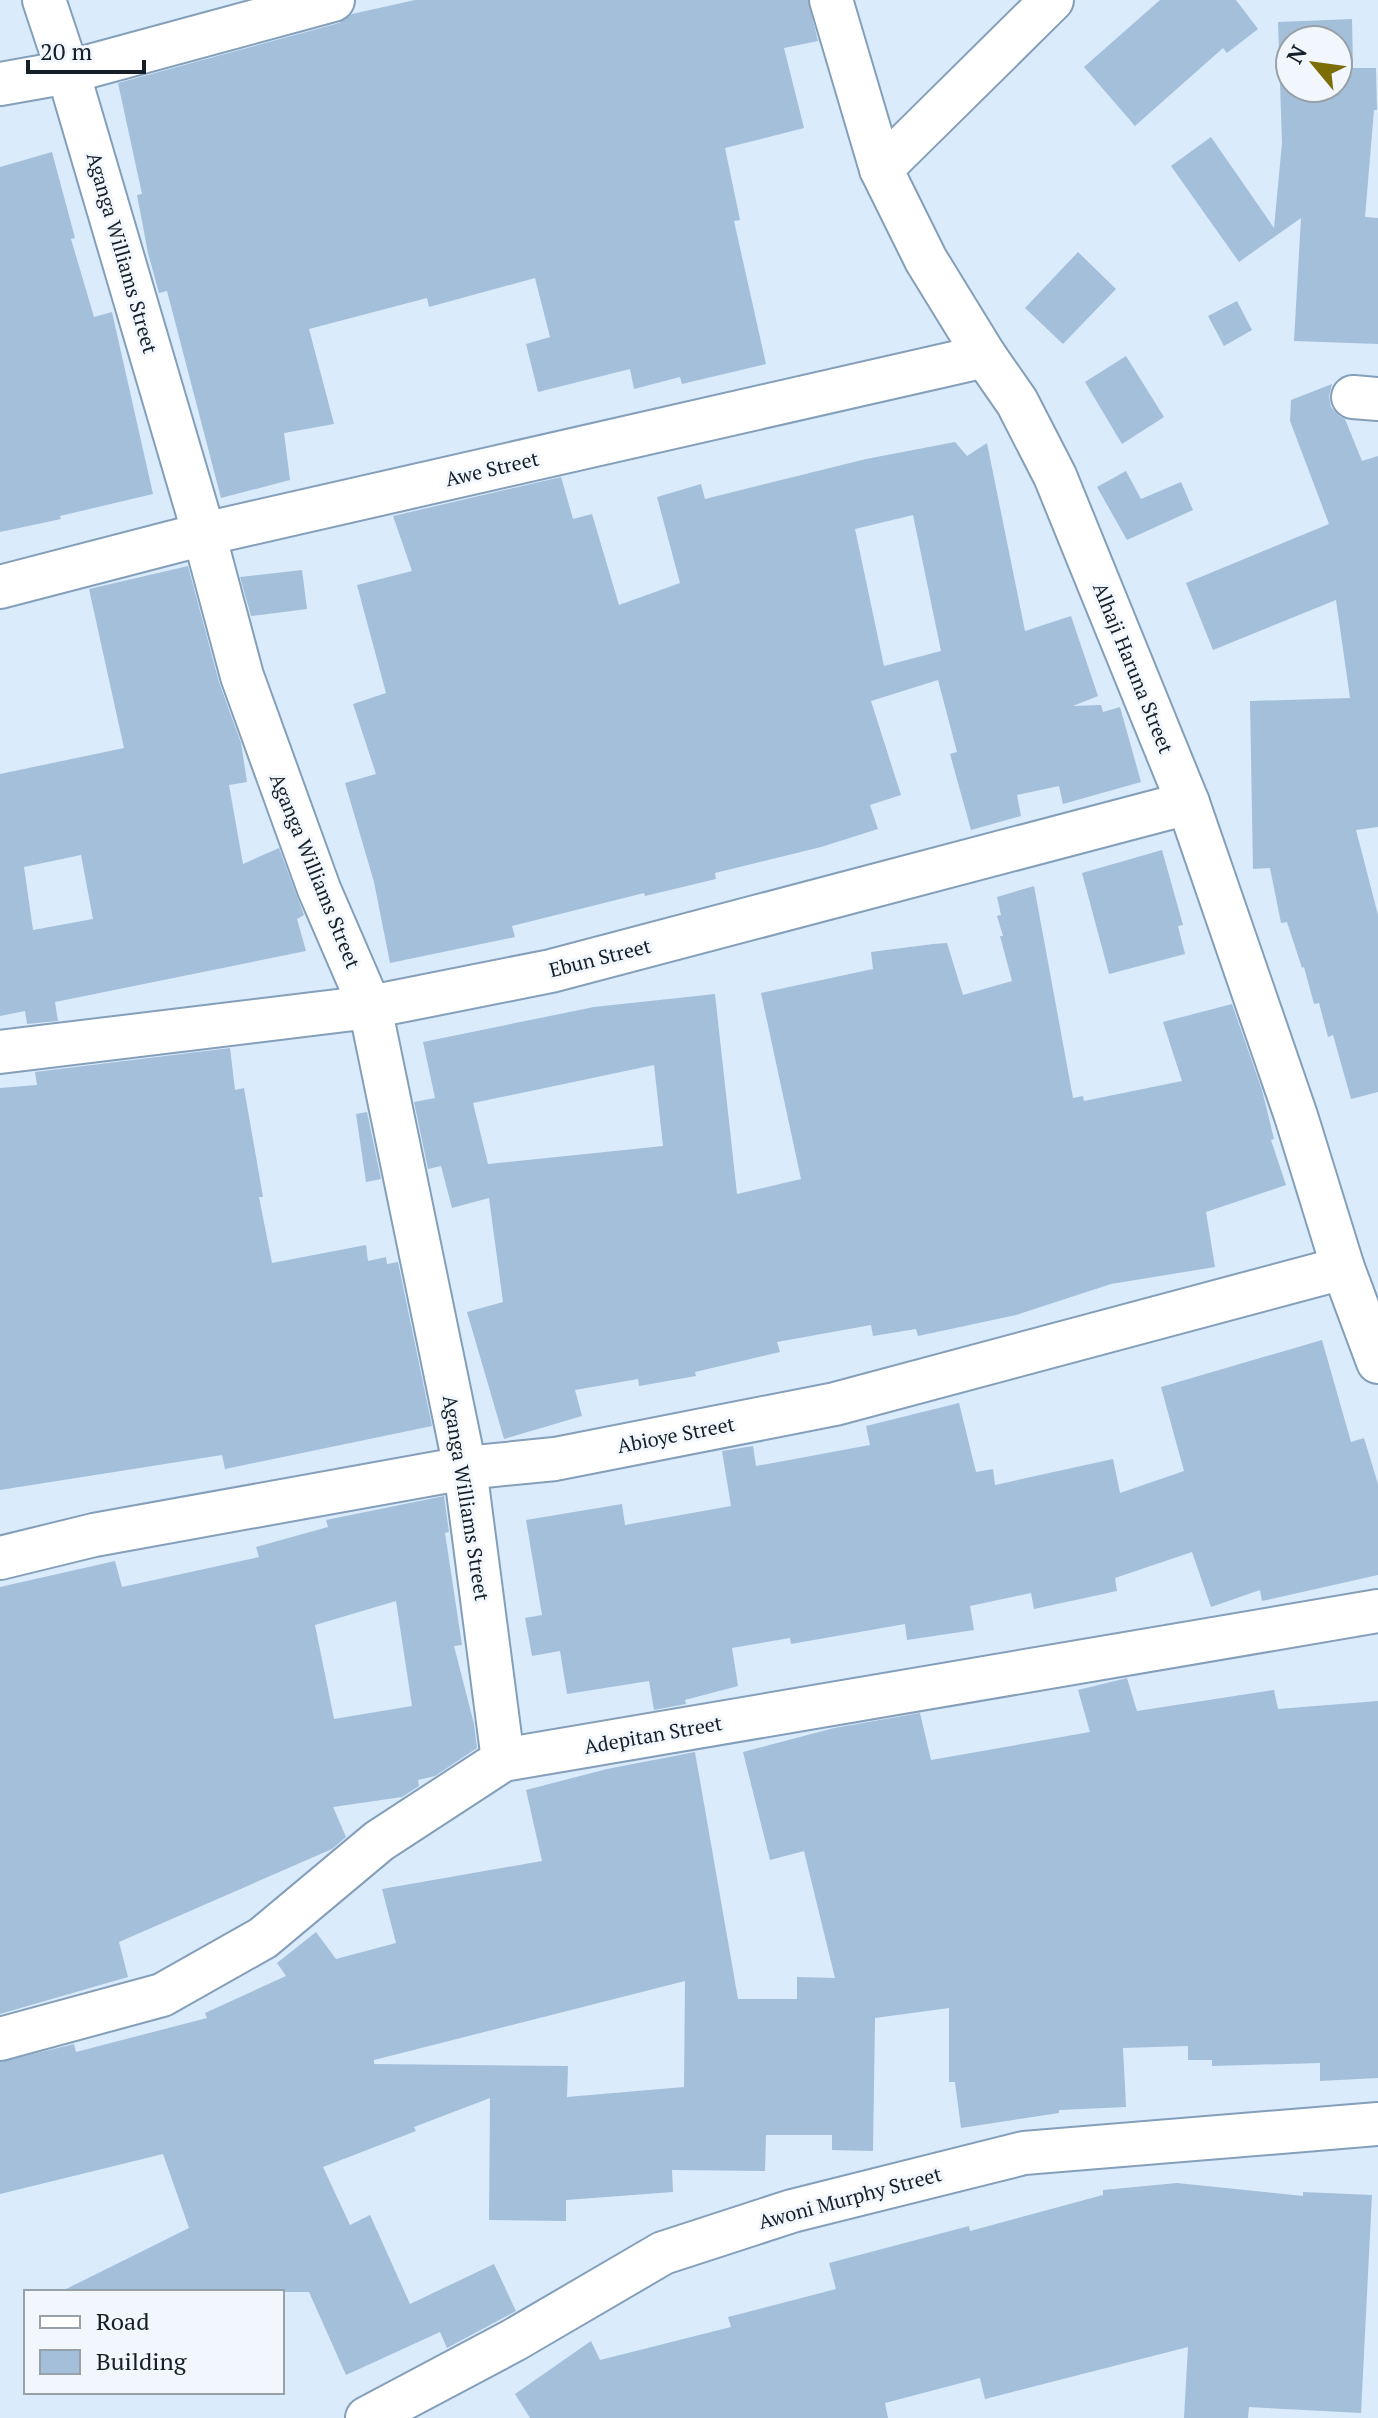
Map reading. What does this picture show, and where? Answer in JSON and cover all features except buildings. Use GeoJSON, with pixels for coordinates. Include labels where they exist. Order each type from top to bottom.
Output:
{"type":"FeatureCollection","features":[{"type":"Feature","properties":{"kind":"street","name":"Aganga Williams Street"},"geometry":{"type":"LineString","coordinates":[[44,0],[204,534],[242,676],[319,889],[370,1007],[465,1468],[503,1760]]}},
{"type":"Feature","properties":{"kind":"street"},"geometry":{"type":"LineString","coordinates":[[0,84],[68,72],[333,0]]}},
{"type":"Feature","properties":{"kind":"street","name":"Alhaji Haruna Street"},"geometry":{"type":"LineString","coordinates":[[831,0],[881,169],[926,260],[1017,402],[1055,476],[1188,803],[1296,1116],[1343,1268],[1378,1362]]}},
{"type":"Feature","properties":{"kind":"street"},"geometry":{"type":"LineString","coordinates":[[881,169],[1052,0]]}},
{"type":"Feature","properties":{"kind":"street","name":"Awe Street"},"geometry":{"type":"LineString","coordinates":[[0,587],[204,534],[985,356]]}},
{"type":"Feature","properties":{"kind":"street","name":"Ebun Street"},"geometry":{"type":"LineString","coordinates":[[0,1052],[370,1007],[551,971],[1188,803]]}},
{"type":"Feature","properties":{"kind":"street","name":"Abioye Street"},"geometry":{"type":"LineString","coordinates":[[0,1558],[94,1535],[465,1468],[555,1459],[835,1404],[1343,1268]]}},
{"type":"Feature","properties":{"kind":"street","name":"Adepitan Street"},"geometry":{"type":"LineString","coordinates":[[0,2039],[162,1995],[263,1938],[379,1841],[503,1760],[1378,1611]]}},
{"type":"Feature","properties":{"kind":"street","name":"Awoni Murphy Street"},"geometry":{"type":"LineString","coordinates":[[367,2418],[514,2340],[663,2253],[792,2211],[1024,2153],[1378,2124]]}}]}
